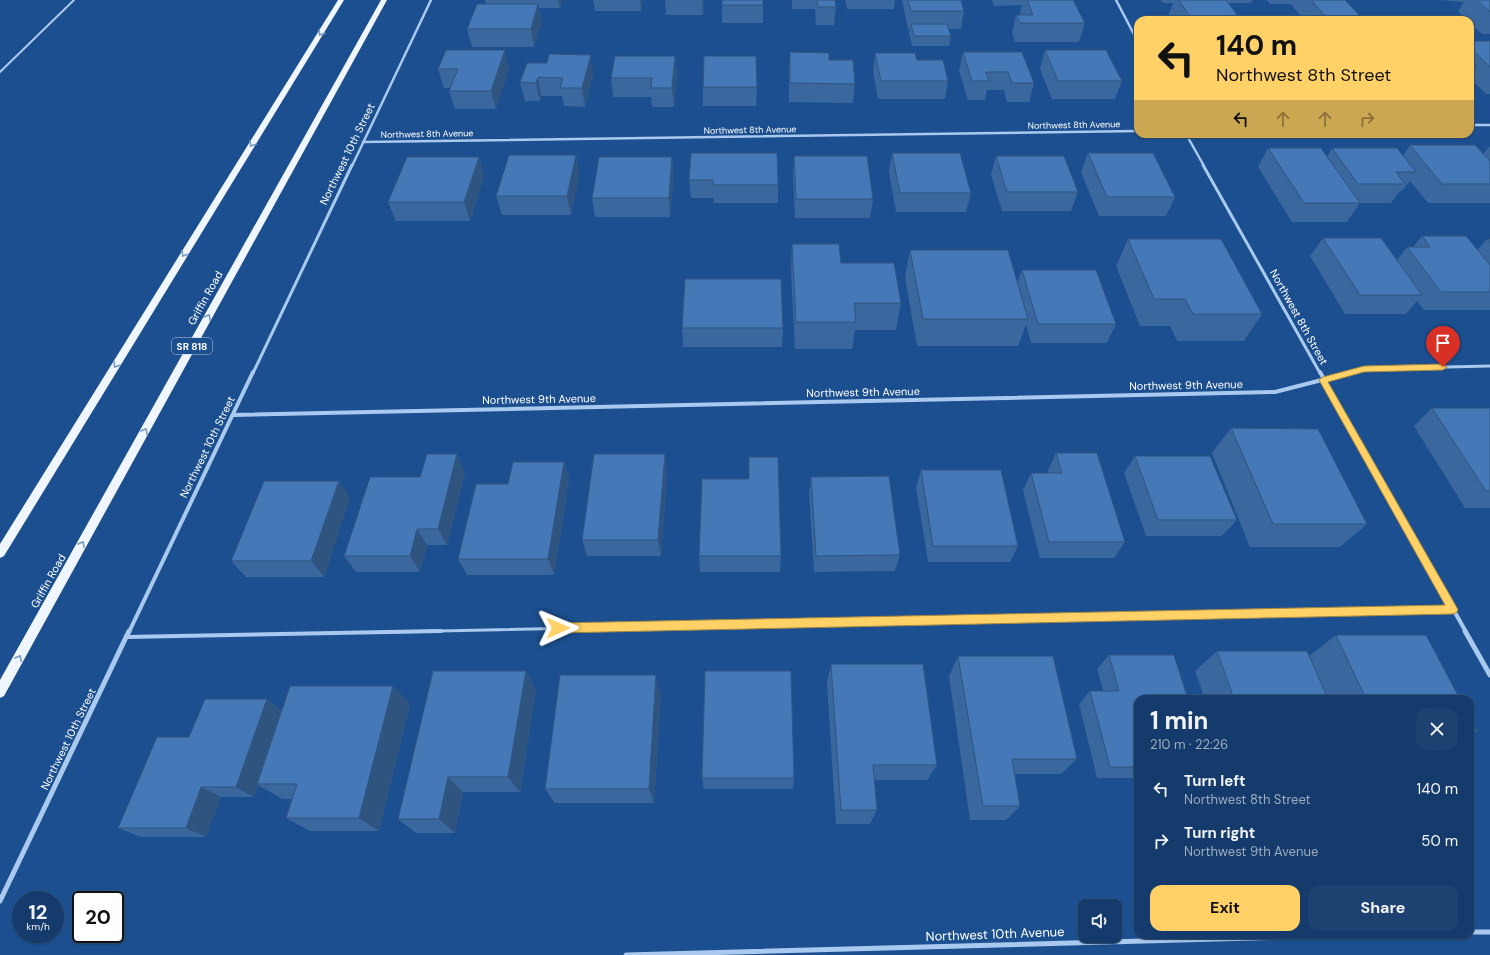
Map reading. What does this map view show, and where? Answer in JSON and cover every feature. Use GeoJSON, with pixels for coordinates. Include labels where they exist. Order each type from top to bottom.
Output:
{"type":"FeatureCollection","features":[{"type":"Feature","properties":{"kind":"main road"},"geometry":{"type":"LineString","coordinates":[[0,554],[341,0]]}},
{"type":"Feature","properties":{"kind":"main road","name":"Griffin Road"},"geometry":{"type":"LineString","coordinates":[[0,692],[384,0]]}},
{"type":"Feature","properties":{"kind":"street","name":"Northwest 10th Street"},"geometry":{"type":"LineString","coordinates":[[0,901],[431,0]]}},
{"type":"Feature","properties":{"kind":"street"},"geometry":{"type":"LineString","coordinates":[[1116,0],[1134,34]]}},
{"type":"Feature","properties":{"kind":"street"},"geometry":{"type":"LineString","coordinates":[[1474,125],[1490,125]]}},
{"type":"Feature","properties":{"kind":"street","name":"Northwest 8th Avenue"},"geometry":{"type":"LineString","coordinates":[[363,142],[1134,131]]}},
{"type":"Feature","properties":{"kind":"street","name":"Northwest 8th Street"},"geometry":{"type":"LineString","coordinates":[[1188,138],[1490,675]]}},
{"type":"Feature","properties":{"kind":"street","name":"Northwest 9th Avenue"},"geometry":{"type":"LineString","coordinates":[[232,414],[1275,392],[1364,369],[1490,366]]}},
{"type":"Feature","properties":{"kind":"street"},"geometry":{"type":"LineString","coordinates":[[1474,932],[1490,932]]}},
{"type":"Feature","properties":{"kind":"street","name":"Northwest 10th Avenue"},"geometry":{"type":"LineString","coordinates":[[626,955],[1216,939]]}},
{"type":"Feature","properties":{"kind":"lane"},"geometry":{"type":"LineString","coordinates":[[0,72],[74,0]]}},
{"type":"Feature","properties":{"kind":"lane"},"geometry":{"type":"LineString","coordinates":[[126,637],[1453,610]]}},
{"type":"Feature","properties":{"kind":"building"},"geometry":{"type":"Polygon","coordinates":[[[722,0],[763,0],[763,5],[722,5],[722,0]]]}},
{"type":"Feature","properties":{"kind":"building"},"geometry":{"type":"Polygon","coordinates":[[[817,0],[835,0],[836,7],[818,7],[817,0]]]}},
{"type":"Feature","properties":{"kind":"building"},"geometry":{"type":"Polygon","coordinates":[[[908,0],[961,0],[964,11],[911,11],[908,0]]]}},
{"type":"Feature","properties":{"kind":"building"},"geometry":{"type":"Polygon","coordinates":[[[1027,0],[1073,0],[1085,23],[1020,23],[1016,15],[1033,15],[1027,0]]]}},
{"type":"Feature","properties":{"kind":"building"},"geometry":{"type":"Polygon","coordinates":[[[1179,0],[1226,0],[1238,16],[1189,16],[1179,0]]]}},
{"type":"Feature","properties":{"kind":"building"},"geometry":{"type":"Polygon","coordinates":[[[1311,0],[1345,0],[1360,16],[1325,16],[1311,0]]]}},
{"type":"Feature","properties":{"kind":"building"},"geometry":{"type":"Polygon","coordinates":[[[1477,0],[1490,0],[1490,12],[1477,0]]]}},
{"type":"Feature","properties":{"kind":"building"},"geometry":{"type":"Polygon","coordinates":[[[477,4],[538,4],[531,29],[467,29],[477,4]]]}},
{"type":"Feature","properties":{"kind":"building"},"geometry":{"type":"Polygon","coordinates":[[[911,24],[947,24],[951,36],[914,36],[911,24]]]}},
{"type":"Feature","properties":{"kind":"building"},"geometry":{"type":"Polygon","coordinates":[[[1474,41],[1490,41],[1490,67],[1474,51],[1474,41]]]}},
{"type":"Feature","properties":{"kind":"building"},"geometry":{"type":"Polygon","coordinates":[[[446,50],[505,50],[491,91],[449,91],[458,69],[438,69],[446,50]]]}},
{"type":"Feature","properties":{"kind":"building"},"geometry":{"type":"Polygon","coordinates":[[[1045,50],[1106,50],[1122,81],[1058,81],[1045,50]]]}},
{"type":"Feature","properties":{"kind":"building"},"geometry":{"type":"Polygon","coordinates":[[[790,52],[829,53],[829,60],[853,60],[855,84],[790,83],[790,52]]]}},
{"type":"Feature","properties":{"kind":"building"},"geometry":{"type":"Polygon","coordinates":[[[963,52],[1022,52],[1034,83],[1012,83],[1008,72],[986,72],[989,81],[972,81],[963,52]]]}},
{"type":"Feature","properties":{"kind":"building"},"geometry":{"type":"Polygon","coordinates":[[[875,53],[915,53],[917,60],[943,60],[948,81],[881,81],[875,53]]]}},
{"type":"Feature","properties":{"kind":"building"},"geometry":{"type":"Polygon","coordinates":[[[549,54],[591,55],[582,88],[560,88],[563,78],[538,77],[536,83],[520,82],[527,63],[547,63],[549,54]]]}},
{"type":"Feature","properties":{"kind":"building"},"geometry":{"type":"Polygon","coordinates":[[[615,56],[675,56],[672,88],[651,88],[652,78],[611,78],[615,56]]]}},
{"type":"Feature","properties":{"kind":"building"},"geometry":{"type":"Polygon","coordinates":[[[704,56],[756,56],[757,87],[703,87],[704,56]]]}},
{"type":"Feature","properties":{"kind":"building"},"geometry":{"type":"Polygon","coordinates":[[[1410,145],[1475,145],[1490,161],[1490,184],[1442,184],[1410,145]]]}},
{"type":"Feature","properties":{"kind":"building"},"geometry":{"type":"Polygon","coordinates":[[[1268,148],[1321,148],[1360,203],[1304,203],[1268,148]]]}},
{"type":"Feature","properties":{"kind":"building"},"geometry":{"type":"Polygon","coordinates":[[[1332,148],[1397,148],[1416,172],[1396,172],[1405,184],[1358,184],[1332,148]]]}},
{"type":"Feature","properties":{"kind":"building"},"geometry":{"type":"Polygon","coordinates":[[[691,153],[777,153],[778,185],[713,185],[713,180],[689,180],[691,153]]]}},
{"type":"Feature","properties":{"kind":"building"},"geometry":{"type":"Polygon","coordinates":[[[892,153],[960,153],[971,193],[900,193],[892,153]]]}},
{"type":"Feature","properties":{"kind":"building"},"geometry":{"type":"Polygon","coordinates":[[[1088,153],[1153,153],[1175,197],[1107,197],[1088,153]]]}},
{"type":"Feature","properties":{"kind":"building"},"geometry":{"type":"Polygon","coordinates":[[[509,155],[576,155],[567,196],[496,196],[509,155]]]}},
{"type":"Feature","properties":{"kind":"building"},"geometry":{"type":"Polygon","coordinates":[[[794,156],[867,156],[873,199],[796,199],[794,156]]]}},
{"type":"Feature","properties":{"kind":"building"},"geometry":{"type":"Polygon","coordinates":[[[996,156],[1064,156],[1078,192],[1007,192],[996,156]]]}},
{"type":"Feature","properties":{"kind":"building"},"geometry":{"type":"Polygon","coordinates":[[[407,157],[479,157],[464,202],[388,202],[407,157]]]}},
{"type":"Feature","properties":{"kind":"building"},"geometry":{"type":"Polygon","coordinates":[[[599,157],[672,157],[669,198],[592,198],[599,157]]]}},
{"type":"Feature","properties":{"kind":"building"},"geometry":{"type":"Polygon","coordinates":[[[1422,236],[1466,236],[1490,265],[1490,292],[1441,292],[1407,247],[1430,247],[1422,236]]]}},
{"type":"Feature","properties":{"kind":"building"},"geometry":{"type":"Polygon","coordinates":[[[1323,238],[1381,238],[1422,295],[1360,295],[1323,238]]]}},
{"type":"Feature","properties":{"kind":"building"},"geometry":{"type":"Polygon","coordinates":[[[1128,239],[1221,239],[1262,314],[1193,314],[1185,299],[1154,299],[1128,239]]]}},
{"type":"Feature","properties":{"kind":"building"},"geometry":{"type":"Polygon","coordinates":[[[792,244],[839,244],[841,263],[894,263],[901,303],[854,303],[856,322],[796,322],[792,244]]]}},
{"type":"Feature","properties":{"kind":"building"},"geometry":{"type":"Polygon","coordinates":[[[910,250],[1008,250],[1028,319],[923,319],[910,250]]]}},
{"type":"Feature","properties":{"kind":"building"},"geometry":{"type":"Polygon","coordinates":[[[1022,270],[1096,270],[1116,324],[1038,324],[1022,270]]]}},
{"type":"Feature","properties":{"kind":"building"},"geometry":{"type":"Polygon","coordinates":[[[685,279],[781,279],[783,328],[682,328],[685,279]]]}},
{"type":"Feature","properties":{"kind":"building"},"geometry":{"type":"Polygon","coordinates":[[[1432,408],[1490,408],[1490,491],[1486,491],[1432,408]]]}},
{"type":"Feature","properties":{"kind":"building"},"geometry":{"type":"Polygon","coordinates":[[[1231,428],[1318,429],[1367,524],[1273,524],[1231,428]]]}},
{"type":"Feature","properties":{"kind":"building"},"geometry":{"type":"Polygon","coordinates":[[[1056,453],[1097,453],[1125,542],[1049,542],[1031,473],[1062,473],[1056,453]]]}},
{"type":"Feature","properties":{"kind":"building"},"geometry":{"type":"Polygon","coordinates":[[[427,454],[457,454],[438,529],[417,529],[410,556],[344,556],[370,477],[420,477],[427,454]]]}},
{"type":"Feature","properties":{"kind":"building"},"geometry":{"type":"Polygon","coordinates":[[[594,454],[665,454],[658,540],[582,540],[594,454]]]}},
{"type":"Feature","properties":{"kind":"building"},"geometry":{"type":"Polygon","coordinates":[[[1135,456],[1210,456],[1237,520],[1158,520],[1135,456]]]}},
{"type":"Feature","properties":{"kind":"building"},"geometry":{"type":"Polygon","coordinates":[[[749,457],[778,457],[781,556],[699,556],[702,479],[749,479],[749,457]]]}},
{"type":"Feature","properties":{"kind":"building"},"geometry":{"type":"Polygon","coordinates":[[[513,462],[564,462],[548,559],[458,559],[476,484],[508,484],[513,462]]]}},
{"type":"Feature","properties":{"kind":"building"},"geometry":{"type":"Polygon","coordinates":[[[921,470],[1001,470],[1018,546],[933,546],[921,470]]]}},
{"type":"Feature","properties":{"kind":"building"},"geometry":{"type":"Polygon","coordinates":[[[889,476],[900,555],[816,556],[811,477],[889,476]]]}},
{"type":"Feature","properties":{"kind":"building"},"geometry":{"type":"Polygon","coordinates":[[[264,481],[339,481],[311,561],[231,561],[264,481]]]}},
{"type":"Feature","properties":{"kind":"building"},"geometry":{"type":"Polygon","coordinates":[[[1336,635],[1426,635],[1458,695],[1364,695],[1336,635]]]}},
{"type":"Feature","properties":{"kind":"building"},"geometry":{"type":"Polygon","coordinates":[[[1217,651],[1307,651],[1326,695],[1233,695],[1217,651]]]}},
{"type":"Feature","properties":{"kind":"building"},"geometry":{"type":"Polygon","coordinates":[[[1109,655],[1174,655],[1187,695],[1134,695],[1134,767],[1110,767],[1090,691],[1119,691],[1109,655]]]}},
{"type":"Feature","properties":{"kind":"building"},"geometry":{"type":"Polygon","coordinates":[[[958,656],[1053,656],[1077,759],[1012,759],[1020,806],[983,806],[958,656]]]}},
{"type":"Feature","properties":{"kind":"building"},"geometry":{"type":"Polygon","coordinates":[[[831,664],[923,664],[937,765],[873,765],[877,810],[841,810],[831,664]]]}},
{"type":"Feature","properties":{"kind":"building"},"geometry":{"type":"Polygon","coordinates":[[[433,671],[526,671],[508,777],[448,777],[439,819],[398,819],[433,671]]]}},
{"type":"Feature","properties":{"kind":"building"},"geometry":{"type":"Polygon","coordinates":[[[705,671],[791,671],[794,778],[702,778],[705,671]]]}},
{"type":"Feature","properties":{"kind":"building"},"geometry":{"type":"Polygon","coordinates":[[[560,675],[656,675],[649,789],[545,789],[560,675]]]}},
{"type":"Feature","properties":{"kind":"building"},"geometry":{"type":"Polygon","coordinates":[[[290,686],[393,686],[359,818],[286,818],[297,784],[257,784],[290,686]]]}},
{"type":"Feature","properties":{"kind":"building"},"geometry":{"type":"Polygon","coordinates":[[[205,699],[267,699],[236,787],[201,787],[186,828],[118,828],[157,737],[189,737],[205,699]]]}},
{"type":"Feature","properties":{"kind":"route"},"geometry":{"type":"LineString","coordinates":[[558,628],[1453,610],[1323,380],[1364,369],[1443,367]]}}]}
